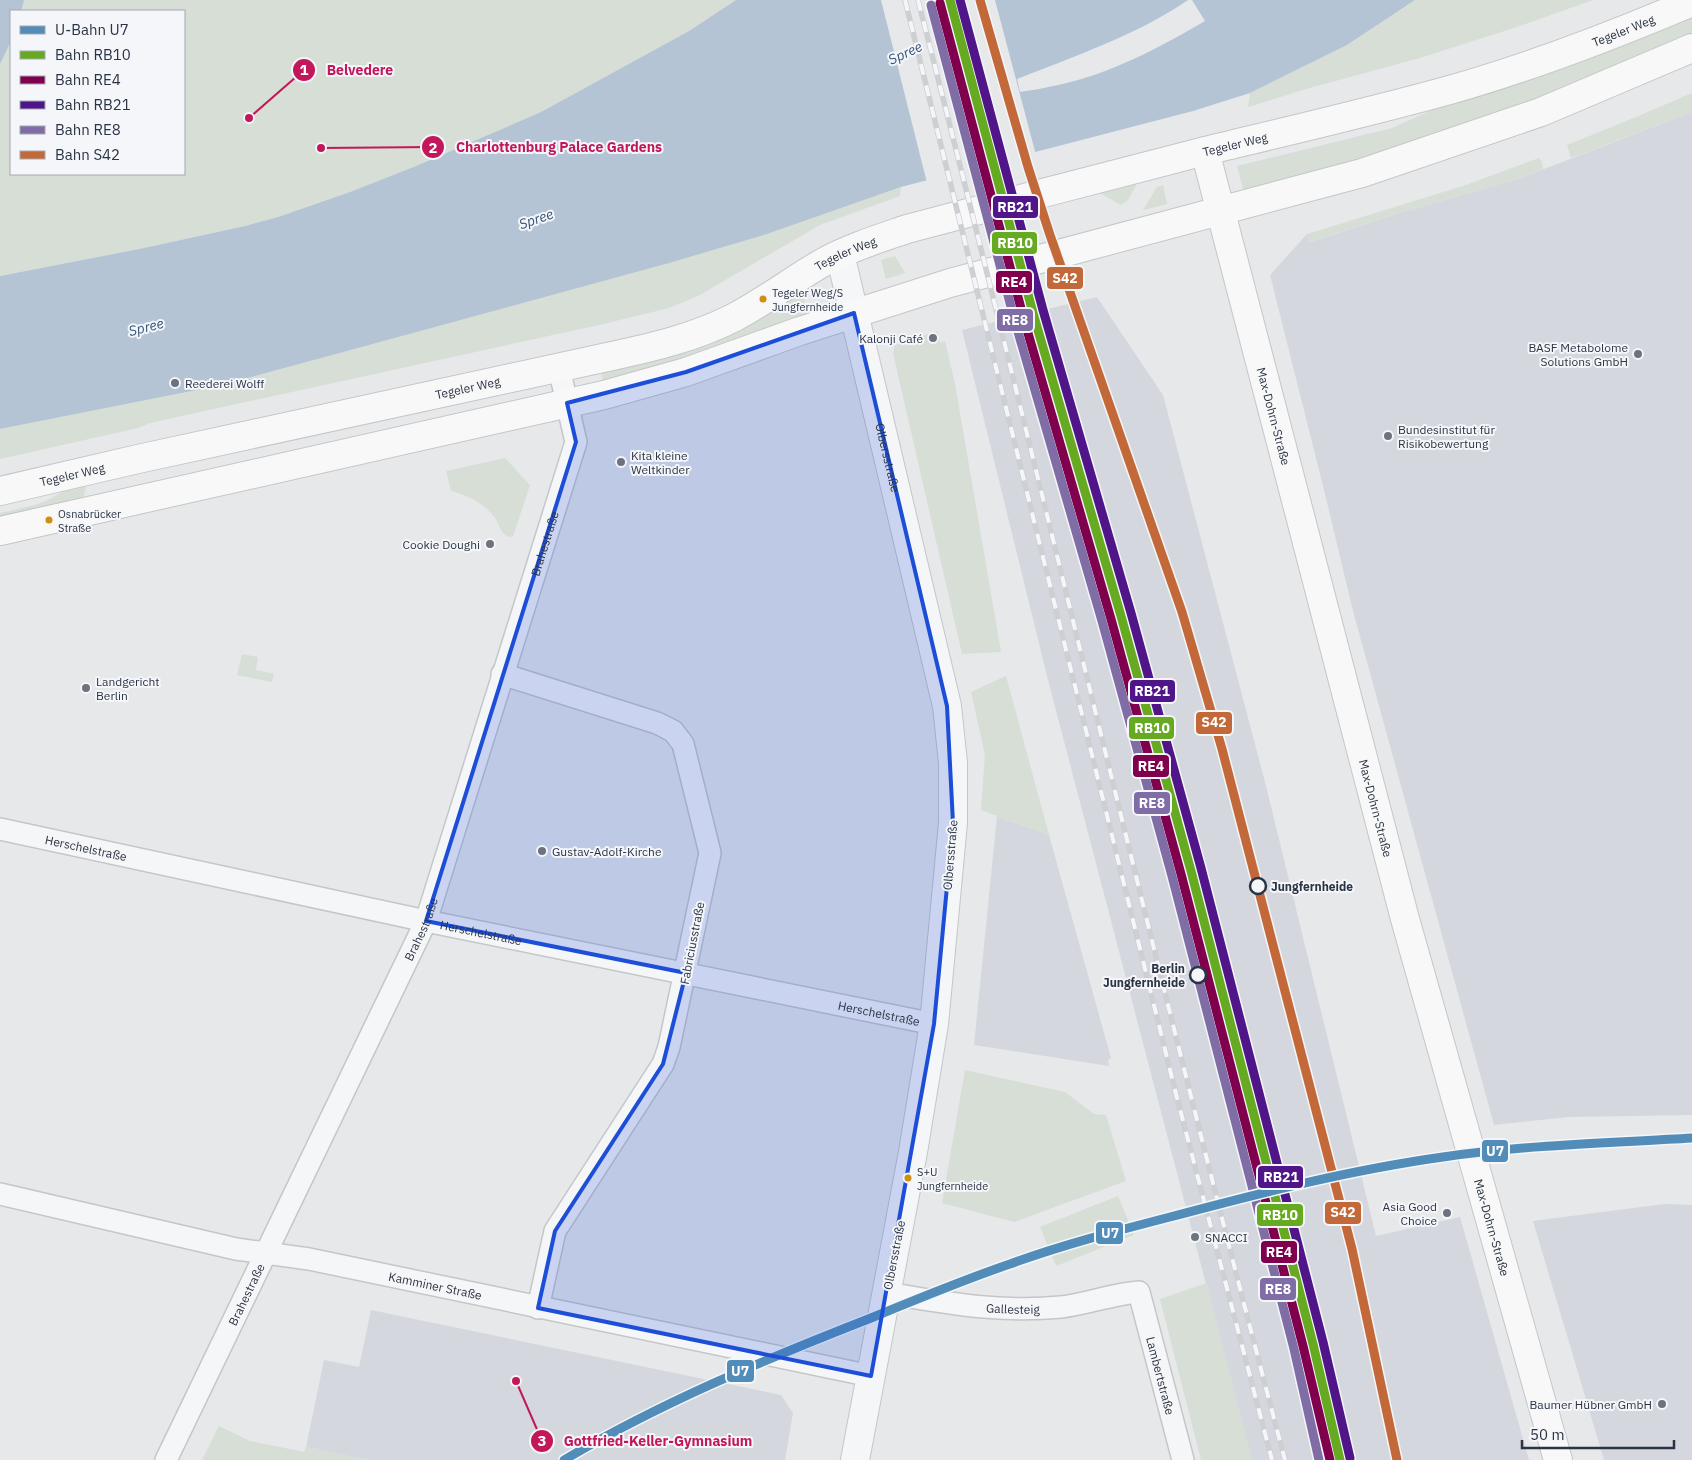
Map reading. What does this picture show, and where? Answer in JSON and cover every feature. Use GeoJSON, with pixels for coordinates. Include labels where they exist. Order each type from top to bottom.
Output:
{"type":"FeatureCollection","features":[{"type":"Feature","properties":{"kind":"main road","name":"Tegeler Weg"},"geometry":{"type":"LineString","coordinates":[[0,491],[138,459],[641,350],[690,337],[736,317],[810,270],[840,254],[907,229],[1340,119],[1454,88],[1529,65],[1624,31],[1692,2]]}},
{"type":"Feature","properties":{"kind":"main road"},"geometry":{"type":"LineString","coordinates":[[0,530],[604,395],[686,372],[950,283],[1362,173],[1542,112],[1692,48]]}},
{"type":"Feature","properties":{"kind":"main road","name":"Max-Dohrn-Straße"},"geometry":{"type":"LineString","coordinates":[[1205,152],[1405,919],[1558,1460]]}},
{"type":"Feature","properties":{"kind":"street","name":"Olbersstraße"},"geometry":{"type":"LineString","coordinates":[[840,254],[947,706],[953,763],[953,823],[934,1024],[915,1143],[855,1460]]}},
{"type":"Feature","properties":{"kind":"street","name":"Brahestraße"},"geometry":{"type":"LineString","coordinates":[[166,1460],[426,922],[576,442],[559,368]]}},
{"type":"Feature","properties":{"kind":"street","name":"Fabriciusstraße"},"geometry":{"type":"LineString","coordinates":[[502,674],[657,723],[672,730],[683,744],[710,853],[686,974],[669,1047],[662,1064],[555,1231],[538,1308]]}},
{"type":"Feature","properties":{"kind":"street","name":"Herschelstraße"},"geometry":{"type":"LineString","coordinates":[[0,829],[426,922],[934,1024]]}},
{"type":"Feature","properties":{"kind":"street","name":"Kamminer Straße"},"geometry":{"type":"LineString","coordinates":[[0,1194],[236,1249],[309,1259],[871,1376]]}},
{"type":"Feature","properties":{"kind":"street","name":"Gallesteig"},"geometry":{"type":"LineString","coordinates":[[886,1293],[957,1305],[1007,1309],[1063,1307],[1121,1294],[1139,1292]]}},
{"type":"Feature","properties":{"kind":"street","name":"Lambertstraße"},"geometry":{"type":"LineString","coordinates":[[1139,1292],[1183,1460]]}},
{"type":"Feature","properties":{"kind":"highlighted area"},"geometry":{"type":"Polygon","coordinates":[[[854,313],[947,706],[953,823],[934,1024],[871,1376],[538,1308],[555,1231],[663,1064],[686,973],[426,921],[576,442],[567,403],[686,372],[854,313]]]}},
{"type":"Feature","properties":{"kind":"shaded area"},"geometry":{"type":"Polygon","coordinates":[[[0,0],[736,0],[689,31],[541,112],[416,166],[350,192],[278,217],[144,248],[0,276],[0,0]]]}},
{"type":"Feature","properties":{"kind":"shaded area"},"geometry":{"type":"Polygon","coordinates":[[[1415,0],[1593,0],[1420,58],[1248,107],[1250,93],[1347,45],[1415,0]]]}},
{"type":"Feature","properties":{"kind":"shaded area"},"geometry":{"type":"Polygon","coordinates":[[[1692,17],[1692,35],[1529,102],[1407,146],[1244,192],[1237,166],[1392,128],[1441,106],[1563,68],[1692,17]]]}},
{"type":"Feature","properties":{"kind":"shaded area"},"geometry":{"type":"Polygon","coordinates":[[[1692,93],[1692,112],[1571,158],[1567,145],[1692,93]]]}},
{"type":"Feature","properties":{"kind":"shaded area"},"geometry":{"type":"Polygon","coordinates":[[[1692,112],[1692,1115],[1568,1117],[1494,1125],[1353,611],[1270,275],[1307,234],[1310,242],[1400,213],[1521,178],[1692,112]]]}},
{"type":"Feature","properties":{"kind":"shaded area"},"geometry":{"type":"Polygon","coordinates":[[[1539,158],[1543,169],[1521,178],[1309,242],[1307,234],[1466,185],[1539,158]]]}},
{"type":"Feature","properties":{"kind":"shaded area"},"geometry":{"type":"Polygon","coordinates":[[[1139,180],[1128,200],[1121,205],[1100,193],[1101,187],[1139,180]]]}},
{"type":"Feature","properties":{"kind":"shaded area"},"geometry":{"type":"Polygon","coordinates":[[[1163,185],[1167,204],[1143,210],[1157,187],[1163,185]]]}},
{"type":"Feature","properties":{"kind":"shaded area"},"geometry":{"type":"Polygon","coordinates":[[[901,187],[900,196],[820,225],[698,296],[669,308],[150,423],[138,428],[0,459],[0,429],[222,385],[767,234],[901,187]]]}},
{"type":"Feature","properties":{"kind":"shaded area"},"geometry":{"type":"Polygon","coordinates":[[[895,256],[905,273],[886,279],[881,260],[895,256]]]}},
{"type":"Feature","properties":{"kind":"shaded area"},"geometry":{"type":"Polygon","coordinates":[[[801,287],[809,317],[604,386],[600,368],[801,287]]]}},
{"type":"Feature","properties":{"kind":"shaded area"},"geometry":{"type":"Polygon","coordinates":[[[1097,297],[1163,395],[1266,786],[1376,1236],[1460,1217],[1529,1460],[1252,1460],[1047,676],[962,330],[1097,297]]]}},
{"type":"Feature","properties":{"kind":"shaded area"},"geometry":{"type":"Polygon","coordinates":[[[938,331],[940,343],[945,341],[955,384],[1001,652],[962,654],[893,353],[895,345],[938,331]]]}},
{"type":"Feature","properties":{"kind":"shaded area"},"geometry":{"type":"Polygon","coordinates":[[[505,458],[530,485],[513,536],[509,537],[502,532],[495,518],[481,504],[451,491],[446,471],[505,458]]]}},
{"type":"Feature","properties":{"kind":"shaded area"},"geometry":{"type":"Polygon","coordinates":[[[87,484],[82,501],[0,520],[0,513],[35,505],[67,489],[87,484]]]}},
{"type":"Feature","properties":{"kind":"shaded area"},"geometry":{"type":"Polygon","coordinates":[[[242,654],[258,657],[256,670],[274,674],[272,682],[237,675],[242,654]]]}},
{"type":"Feature","properties":{"kind":"shaded area"},"geometry":{"type":"Polygon","coordinates":[[[1006,676],[1049,835],[981,810],[985,755],[971,692],[1006,676]]]}},
{"type":"Feature","properties":{"kind":"shaded area"},"geometry":{"type":"Polygon","coordinates":[[[997,816],[1049,835],[1111,1058],[1108,1060],[1109,1066],[974,1045],[997,816]]]}},
{"type":"Feature","properties":{"kind":"shaded area"},"geometry":{"type":"Polygon","coordinates":[[[965,1070],[1065,1092],[1094,1114],[1106,1115],[1126,1181],[1014,1222],[942,1203],[965,1070]]]}},
{"type":"Feature","properties":{"kind":"shaded area"},"geometry":{"type":"Polygon","coordinates":[[[1118,1196],[1134,1235],[1056,1266],[1040,1227],[1118,1196]]]}},
{"type":"Feature","properties":{"kind":"shaded area"},"geometry":{"type":"Polygon","coordinates":[[[1664,1204],[1692,1205],[1692,1460],[1604,1460],[1533,1221],[1664,1204]]]}},
{"type":"Feature","properties":{"kind":"shaded area"},"geometry":{"type":"Polygon","coordinates":[[[1207,1283],[1252,1460],[1201,1460],[1160,1299],[1207,1283]]]}},
{"type":"Feature","properties":{"kind":"shaded area"},"geometry":{"type":"Polygon","coordinates":[[[371,1310],[781,1395],[793,1413],[785,1460],[368,1460],[306,1447],[324,1360],[359,1367],[371,1310]]]}},
{"type":"Feature","properties":{"kind":"shaded area"},"geometry":{"type":"Polygon","coordinates":[[[219,1426],[250,1441],[304,1452],[306,1447],[368,1460],[202,1460],[219,1426]]]}},
{"type":"Feature","properties":{"kind":"water"},"geometry":{"type":"Polygon","coordinates":[[[0,0],[24,0],[21,10],[10,10],[10,43],[0,64],[0,0]]]}},
{"type":"Feature","properties":{"kind":"water","name":"Spree"},"geometry":{"type":"Polygon","coordinates":[[[736,0],[1188,0],[1127,34],[1017,79],[1020,92],[1058,85],[1096,74],[1134,59],[1170,41],[1205,21],[1192,0],[1415,0],[1347,45],[1250,93],[1193,111],[901,187],[767,234],[669,263],[222,385],[0,429],[0,276],[245,226],[278,217],[350,192],[416,166],[541,112],[689,31],[736,0]]]}},
{"type":"Feature","properties":{"kind":"pier"},"geometry":{"type":"Polygon","coordinates":[[[881,0],[995,0],[1036,155],[927,183],[881,0]]]}},
{"type":"Feature","properties":{"kind":"railway"},"geometry":{"type":"LineString","coordinates":[[905,0],[1176,1094],[1272,1460]]}},
{"type":"Feature","properties":{"kind":"railway"},"geometry":{"type":"LineString","coordinates":[[918,0],[1191,1096],[1285,1460]]}},
{"type":"Feature","properties":{"kind":"metro line","name":"U7"},"geometry":{"type":"LineString","coordinates":[[564,1460],[677,1400],[793,1349],[957,1283],[1030,1257],[1089,1239],[1271,1191],[1339,1175],[1408,1162],[1505,1150],[1692,1138]]}},
{"type":"Feature","properties":{"kind":"rail line","name":"RB10"},"geometry":{"type":"LineString","coordinates":[[950,0],[1033,313],[1121,616],[1191,871],[1313,1344],[1340,1460]]}},
{"type":"Feature","properties":{"kind":"rail line","name":"RB21"},"geometry":{"type":"LineString","coordinates":[[960,0],[1043,310],[1131,613],[1201,868],[1323,1342],[1350,1458]]}},
{"type":"Feature","properties":{"kind":"rail line","name":"S42"},"geometry":{"type":"LineString","coordinates":[[980,0],[1028,167],[1182,612],[1222,749],[1352,1249],[1397,1460]]}},
{"type":"Feature","properties":{"kind":"rail line","name":"RE4"},"geometry":{"type":"LineString","coordinates":[[940,3],[1023,316],[1111,619],[1181,874],[1303,1346],[1330,1460]]}},
{"type":"Feature","properties":{"kind":"rail line","name":"RE8"},"geometry":{"type":"LineString","coordinates":[[931,5],[1014,318],[1102,621],[1172,876],[1294,1349],[1319,1460]]}},
{"type":"Feature","properties":{"kind":"place","name":"Belvedere"},"geometry":{"type":"Point","coordinates":[249,118]}},
{"type":"Feature","properties":{"kind":"place","name":"Charlottenburg Palace Gardens"},"geometry":{"type":"Point","coordinates":[321,148]}},
{"type":"Feature","properties":{"kind":"place","name":"Tegeler Weg/S Jungfernheide"},"geometry":{"type":"Point","coordinates":[763,299]}},
{"type":"Feature","properties":{"kind":"place","name":"Kalonji Café"},"geometry":{"type":"Point","coordinates":[933,338]}},
{"type":"Feature","properties":{"kind":"place","name":"BASF Metabolome Solutions GmbH"},"geometry":{"type":"Point","coordinates":[1638,354]}},
{"type":"Feature","properties":{"kind":"place","name":"Reederei Wolff"},"geometry":{"type":"Point","coordinates":[175,383]}},
{"type":"Feature","properties":{"kind":"place","name":"Bundesinstitut für Risikobewertung"},"geometry":{"type":"Point","coordinates":[1388,436]}},
{"type":"Feature","properties":{"kind":"place","name":"Kita kleine Weltkinder"},"geometry":{"type":"Point","coordinates":[621,462]}},
{"type":"Feature","properties":{"kind":"place","name":"Osnabrücker Straße"},"geometry":{"type":"Point","coordinates":[49,520]}},
{"type":"Feature","properties":{"kind":"place","name":"Cookie Doughi"},"geometry":{"type":"Point","coordinates":[490,544]}},
{"type":"Feature","properties":{"kind":"place","name":"Landgericht Berlin"},"geometry":{"type":"Point","coordinates":[86,688]}},
{"type":"Feature","properties":{"kind":"place","name":"Gustav-Adolf-Kirche"},"geometry":{"type":"Point","coordinates":[542,851]}},
{"type":"Feature","properties":{"kind":"place","name":"Jungfernheide"},"geometry":{"type":"Point","coordinates":[1258,886]}},
{"type":"Feature","properties":{"kind":"place","name":"Berlin Jungfernheide"},"geometry":{"type":"Point","coordinates":[1198,975]}},
{"type":"Feature","properties":{"kind":"place","name":"S+U Jungfernheide"},"geometry":{"type":"Point","coordinates":[908,1178]}},
{"type":"Feature","properties":{"kind":"place","name":"Asia Good Choice"},"geometry":{"type":"Point","coordinates":[1447,1213]}},
{"type":"Feature","properties":{"kind":"place","name":"SNACCI"},"geometry":{"type":"Point","coordinates":[1195,1237]}},
{"type":"Feature","properties":{"kind":"place","name":"Gottfried-Keller-Gymnasium"},"geometry":{"type":"Point","coordinates":[516,1381]}},
{"type":"Feature","properties":{"kind":"place","name":"Baumer Hübner GmbH"},"geometry":{"type":"Point","coordinates":[1662,1404]}}]}
